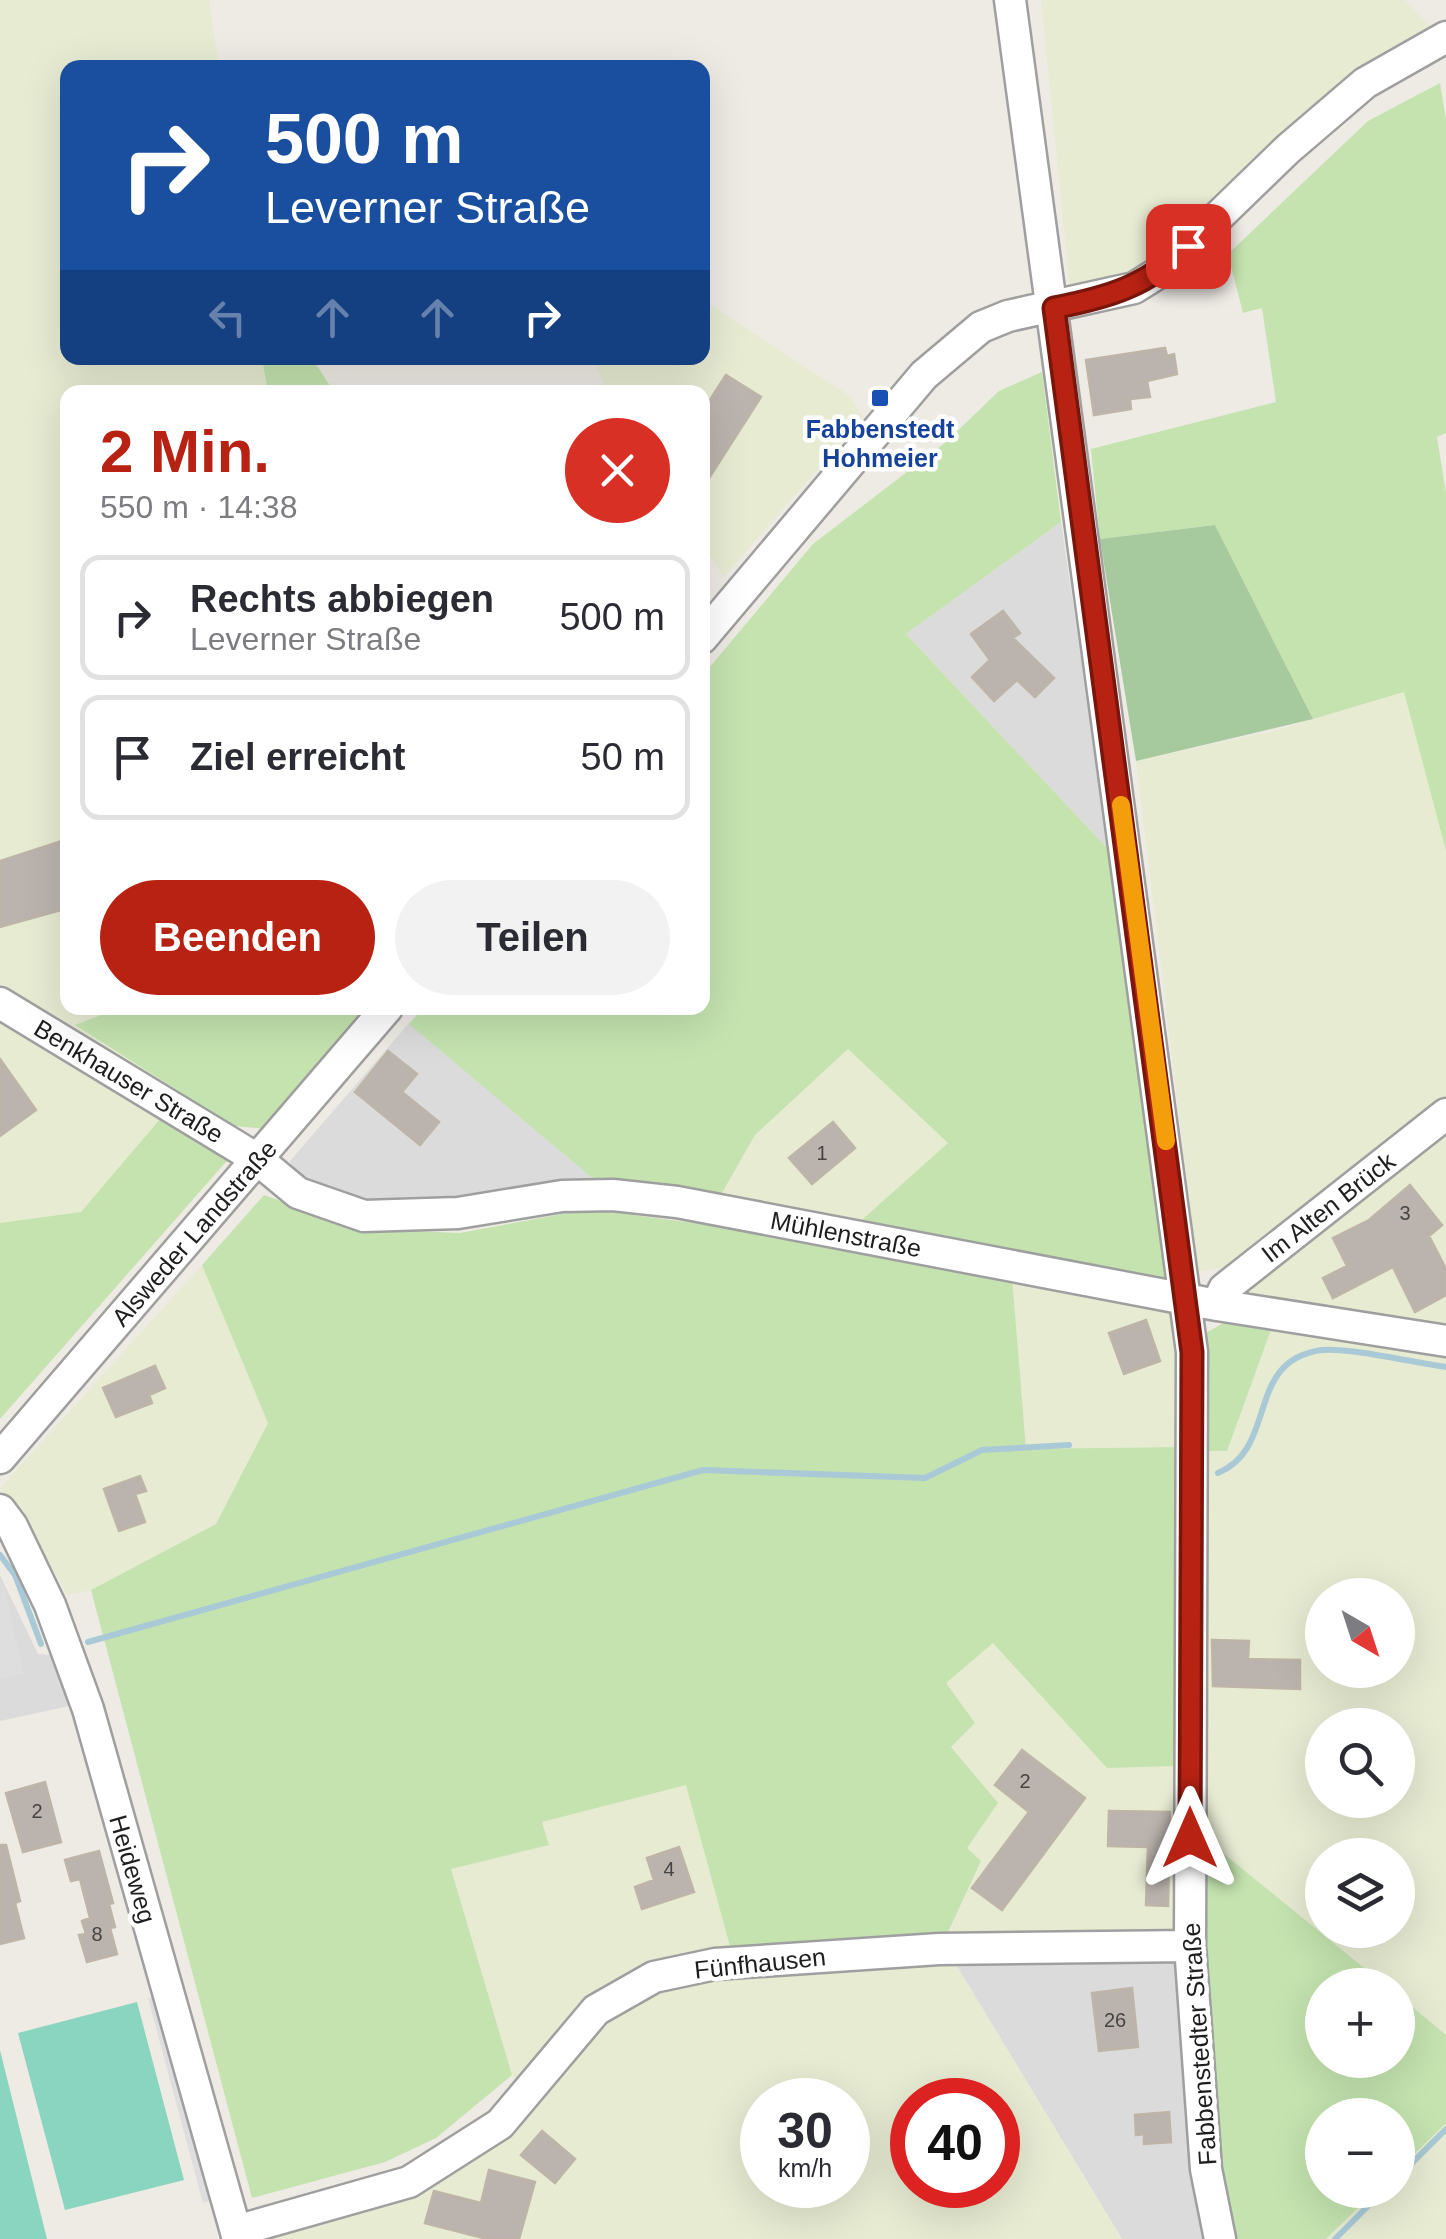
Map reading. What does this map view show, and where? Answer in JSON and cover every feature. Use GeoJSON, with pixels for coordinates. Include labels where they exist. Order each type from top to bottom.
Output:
{"type":"FeatureCollection","features":[{"type":"Feature","properties":{"kind":"street","name":"Fabbenstedter Straße"},"geometry":{"type":"LineString","coordinates":[[1010,0],[1202,1302],[1192,1371],[1190,1946],[1206,2169],[1220,2239]]}},
{"type":"Feature","properties":{"kind":"street"},"geometry":{"type":"LineString","coordinates":[[710,629],[924,375],[981,327],[1008,316],[1134,288],[1163,270],[1288,150],[1366,83],[1446,37]]}},
{"type":"Feature","properties":{"kind":"street","name":"Benkhauser Straße"},"geometry":{"type":"LineString","coordinates":[[0,1002],[257,1159]]}},
{"type":"Feature","properties":{"kind":"street","name":"Alsweder Landstraße"},"geometry":{"type":"LineString","coordinates":[[0,1458],[382,1015]]}},
{"type":"Feature","properties":{"kind":"street","name":"Im Alten Brück"},"geometry":{"type":"LineString","coordinates":[[1202,1302],[1224,1289],[1446,1114]]}},
{"type":"Feature","properties":{"kind":"street","name":"Mühlenstraße"},"geometry":{"type":"LineString","coordinates":[[257,1159],[298,1192],[364,1216],[458,1214],[562,1196],[613,1195],[677,1202],[1202,1302],[1446,1341]]}},
{"type":"Feature","properties":{"kind":"street","name":"Heideweg"},"geometry":{"type":"LineString","coordinates":[[0,1510],[12,1526],[88,1709],[237,2235]]}},
{"type":"Feature","properties":{"kind":"street","name":"Fünfhausen"},"geometry":{"type":"LineString","coordinates":[[237,2235],[409,2182],[500,2124],[596,2010],[654,1977],[715,1964],[940,1949],[1190,1946]]}},
{"type":"Feature","properties":{"kind":"shaded area"},"geometry":{"type":"Polygon","coordinates":[[[1061,522],[1109,850],[906,634],[1061,522]]]}},
{"type":"Feature","properties":{"kind":"shaded area"},"geometry":{"type":"Polygon","coordinates":[[[409,1023],[597,1182],[458,1205],[365,1208],[291,1177],[290,1161],[409,1023]]]}},
{"type":"Feature","properties":{"kind":"shaded area"},"geometry":{"type":"Polygon","coordinates":[[[0,1575],[38,1654],[51,1655],[69,1706],[0,1721],[0,1575]]]}},
{"type":"Feature","properties":{"kind":"shaded area"},"geometry":{"type":"Polygon","coordinates":[[[5,1591],[24,1674],[0,1679],[0,1592],[5,1591]]]}},
{"type":"Feature","properties":{"kind":"shaded area"},"geometry":{"type":"Polygon","coordinates":[[[1180,1960],[1207,2239],[1122,2239],[955,1963],[1180,1960]]]}},
{"type":"Feature","properties":{"kind":"shaded area"},"geometry":{"type":"Polygon","coordinates":[[[160,1995],[216,2199],[203,2203],[148,1998],[160,1995]]]}},
{"type":"Feature","properties":{"kind":"green space"},"geometry":{"type":"Polygon","coordinates":[[[0,0],[209,0],[218,60],[60,60],[60,365],[263,365],[267,385],[60,385],[60,1015],[101,1015],[76,1025],[183,1092],[81,1212],[0,1223],[0,0]]]}},
{"type":"Feature","properties":{"kind":"green space"},"geometry":{"type":"Polygon","coordinates":[[[1041,0],[1405,0],[1432,28],[1133,276],[1070,290],[1041,0]]]}},
{"type":"Feature","properties":{"kind":"green space"},"geometry":{"type":"Polygon","coordinates":[[[1440,83],[1446,120],[1446,433],[1437,437],[1446,493],[1446,851],[1404,692],[1313,719],[1215,525],[1100,539],[1091,449],[1276,402],[1262,308],[1243,313],[1228,254],[1368,121],[1440,83]]]}},
{"type":"Feature","properties":{"kind":"green space"},"geometry":{"type":"Polygon","coordinates":[[[710,305],[850,396],[863,417],[724,577],[710,556],[710,385],[604,385],[596,365],[710,365],[710,305]]]}},
{"type":"Feature","properties":{"kind":"green space"},"geometry":{"type":"Polygon","coordinates":[[[263,365],[317,365],[329,385],[267,385],[263,365]]]}},
{"type":"Feature","properties":{"kind":"green space"},"geometry":{"type":"Polygon","coordinates":[[[1042,372],[1061,522],[906,634],[1109,850],[1172,1280],[855,1226],[948,1143],[848,1049],[755,1135],[719,1198],[597,1182],[409,1024],[417,1015],[710,1015],[710,667],[813,544],[946,442],[999,391],[1042,372]]]}},
{"type":"Feature","properties":{"kind":"green space"},"geometry":{"type":"Polygon","coordinates":[[[1215,525],[1313,719],[1136,761],[1100,539],[1215,525]]]}},
{"type":"Feature","properties":{"kind":"green space"},"geometry":{"type":"Polygon","coordinates":[[[1404,692],[1446,851],[1446,1099],[1230,1266],[1198,1272],[1136,761],[1277,730],[1404,692]]]}},
{"type":"Feature","properties":{"kind":"green space"},"geometry":{"type":"Polygon","coordinates":[[[101,1015],[363,1015],[269,1129],[234,1126],[75,1025],[101,1015]]]}},
{"type":"Feature","properties":{"kind":"green space"},"geometry":{"type":"Polygon","coordinates":[[[848,1049],[948,1143],[855,1226],[719,1198],[755,1135],[848,1049]]]}},
{"type":"Feature","properties":{"kind":"green space"},"geometry":{"type":"Polygon","coordinates":[[[166,1112],[232,1155],[0,1419],[0,1223],[81,1212],[166,1112]]]}},
{"type":"Feature","properties":{"kind":"green space"},"geometry":{"type":"Polygon","coordinates":[[[1446,1126],[1446,1335],[1251,1304],[1238,1290],[1446,1126]]]}},
{"type":"Feature","properties":{"kind":"green space"},"geometry":{"type":"Polygon","coordinates":[[[264,1195],[359,1229],[460,1233],[589,1209],[753,1231],[1012,1277],[1026,1449],[1180,1447],[1176,1766],[1107,1768],[993,1643],[946,1683],[975,1723],[951,1747],[998,1803],[967,1848],[981,1861],[944,1941],[731,1950],[686,1785],[542,1822],[549,1845],[451,1869],[512,2075],[436,2138],[385,2162],[252,2198],[91,1590],[216,1524],[268,1423],[202,1265],[264,1195]]]}},
{"type":"Feature","properties":{"kind":"green space"},"geometry":{"type":"Polygon","coordinates":[[[202,1265],[268,1423],[216,1524],[91,1590],[67,1595],[28,1523],[0,1488],[202,1265]]]}},
{"type":"Feature","properties":{"kind":"green space"},"geometry":{"type":"Polygon","coordinates":[[[1012,1277],[1176,1305],[1180,1447],[1026,1450],[1012,1277]]]}},
{"type":"Feature","properties":{"kind":"green space"},"geometry":{"type":"Polygon","coordinates":[[[1227,1321],[1272,1327],[1227,1451],[1207,1451],[1204,1334],[1227,1321]]]}},
{"type":"Feature","properties":{"kind":"green space"},"geometry":{"type":"Polygon","coordinates":[[[1272,1327],[1446,1355],[1446,2035],[1415,2009],[1415,1968],[1364,1968],[1340,1948],[1415,1948],[1415,1838],[1305,1838],[1305,1920],[1218,1849],[1201,1849],[1207,1451],[1227,1450],[1272,1327]]]}},
{"type":"Feature","properties":{"kind":"green space"},"geometry":{"type":"Polygon","coordinates":[[[993,1643],[1107,1768],[1176,1766],[1182,1940],[945,1941],[981,1862],[966,1849],[945,1683],[993,1643]]]}},
{"type":"Feature","properties":{"kind":"green space"},"geometry":{"type":"Polygon","coordinates":[[[686,1784],[731,1950],[955,1963],[1122,2239],[255,2239],[408,2194],[536,2092],[512,2075],[451,1869],[549,1845],[542,1822],[686,1784]]]}},
{"type":"Feature","properties":{"kind":"green space"},"geometry":{"type":"Polygon","coordinates":[[[1201,1849],[1218,1849],[1305,1920],[1305,1948],[1340,1948],[1364,1968],[1305,1968],[1305,2078],[1415,2078],[1415,2009],[1446,2035],[1446,2123],[1415,2153],[1415,2098],[1305,2098],[1305,2208],[1358,2208],[1326,2239],[1233,2239],[1208,1996],[1201,1849]]]}},
{"type":"Feature","properties":{"kind":"green space"},"geometry":{"type":"Polygon","coordinates":[[[137,2002],[184,2180],[65,2210],[18,2033],[137,2002]]]}},
{"type":"Feature","properties":{"kind":"green space"},"geometry":{"type":"Polygon","coordinates":[[[0,2050],[47,2239],[0,2239],[0,2050]]]}},
{"type":"Feature","properties":{"kind":"green space"},"geometry":{"type":"Polygon","coordinates":[[[1446,2123],[1446,2239],[1326,2239],[1358,2208],[1415,2208],[1415,2153],[1446,2123]]]}},
{"type":"Feature","properties":{"kind":"building"},"geometry":{"type":"Polygon","coordinates":[[[1165,348],[1167,356],[1174,354],[1177,374],[1147,381],[1150,397],[1130,399],[1131,409],[1094,415],[1086,360],[1165,348]]]}},
{"type":"Feature","properties":{"kind":"building"},"geometry":{"type":"Polygon","coordinates":[[[726,375],[761,397],[710,477],[710,400],[726,375]]]}},
{"type":"Feature","properties":{"kind":"building"},"geometry":{"type":"Polygon","coordinates":[[[1003,611],[1020,633],[1013,638],[1054,678],[1035,697],[1017,680],[994,701],[972,677],[990,660],[971,634],[1003,611]]]}},
{"type":"Feature","properties":{"kind":"building"},"geometry":{"type":"Polygon","coordinates":[[[60,842],[60,910],[0,927],[0,861],[60,842]]]}},
{"type":"Feature","properties":{"kind":"building"},"geometry":{"type":"Polygon","coordinates":[[[388,1051],[417,1074],[402,1092],[439,1122],[420,1145],[355,1092],[388,1051]]]}},
{"type":"Feature","properties":{"kind":"building"},"geometry":{"type":"Polygon","coordinates":[[[0,1059],[36,1110],[0,1136],[0,1059]]]}},
{"type":"Feature","properties":{"kind":"building"},"geometry":{"type":"Polygon","coordinates":[[[833,1122],[855,1148],[812,1184],[789,1158],[833,1122]]]}},
{"type":"Feature","properties":{"kind":"building"},"geometry":{"type":"Polygon","coordinates":[[[1410,1185],[1442,1225],[1429,1236],[1446,1269],[1446,1295],[1415,1312],[1393,1267],[1333,1298],[1323,1278],[1347,1266],[1333,1238],[1369,1220],[1410,1185]]]}},
{"type":"Feature","properties":{"kind":"building"},"geometry":{"type":"Polygon","coordinates":[[[1146,1320],[1160,1361],[1124,1374],[1109,1333],[1146,1320]]]}},
{"type":"Feature","properties":{"kind":"building"},"geometry":{"type":"Polygon","coordinates":[[[155,1366],[165,1388],[149,1395],[152,1403],[116,1417],[103,1388],[155,1366]]]}},
{"type":"Feature","properties":{"kind":"building"},"geometry":{"type":"Polygon","coordinates":[[[140,1476],[146,1491],[135,1494],[145,1522],[119,1531],[104,1489],[140,1476]]]}},
{"type":"Feature","properties":{"kind":"building"},"geometry":{"type":"Polygon","coordinates":[[[1212,1640],[1249,1641],[1248,1659],[1300,1660],[1300,1689],[1213,1686],[1212,1640]]]}},
{"type":"Feature","properties":{"kind":"building"},"geometry":{"type":"Polygon","coordinates":[[[1022,1750],[1085,1798],[1002,1910],[972,1888],[1029,1812],[995,1785],[1022,1750]]]}},
{"type":"Feature","properties":{"kind":"building"},"geometry":{"type":"Polygon","coordinates":[[[45,1782],[61,1842],[23,1852],[6,1793],[45,1782]]]}},
{"type":"Feature","properties":{"kind":"building"},"geometry":{"type":"Polygon","coordinates":[[[1109,1811],[1170,1812],[1168,1906],[1146,1905],[1148,1847],[1108,1846],[1109,1811]]]}},
{"type":"Feature","properties":{"kind":"building"},"geometry":{"type":"Polygon","coordinates":[[[0,1845],[6,1845],[20,1901],[15,1903],[24,1938],[0,1944],[0,1845]]]}},
{"type":"Feature","properties":{"kind":"building"},"geometry":{"type":"Polygon","coordinates":[[[679,1847],[694,1892],[642,1909],[635,1887],[654,1880],[647,1858],[679,1847]]]}},
{"type":"Feature","properties":{"kind":"building"},"geometry":{"type":"Polygon","coordinates":[[[99,1851],[113,1903],[109,1904],[115,1927],[110,1928],[117,1954],[87,1962],[79,1935],[86,1934],[82,1921],[90,1918],[80,1879],[71,1881],[65,1860],[99,1851]]]}},
{"type":"Feature","properties":{"kind":"building"},"geometry":{"type":"Polygon","coordinates":[[[1132,1988],[1138,2047],[1099,2051],[1092,1993],[1132,1988]]]}},
{"type":"Feature","properties":{"kind":"building"},"geometry":{"type":"Polygon","coordinates":[[[1169,2112],[1171,2142],[1144,2144],[1144,2134],[1136,2135],[1135,2115],[1169,2112]]]}},
{"type":"Feature","properties":{"kind":"building"},"geometry":{"type":"Polygon","coordinates":[[[542,2131],[575,2159],[555,2183],[521,2155],[542,2131]]]}},
{"type":"Feature","properties":{"kind":"building"},"geometry":{"type":"Polygon","coordinates":[[[489,2170],[535,2182],[519,2239],[487,2239],[425,2223],[434,2191],[481,2203],[489,2170]]]}},
{"type":"Feature","properties":{"kind":"waterway"},"geometry":{"type":"LineString","coordinates":[[1218,1473],[1237,1461],[1249,1445],[1271,1387],[1281,1370],[1298,1357],[1334,1350],[1446,1367]]}},
{"type":"Feature","properties":{"kind":"waterway"},"geometry":{"type":"LineString","coordinates":[[88,1642],[703,1470],[925,1478],[982,1450],[1069,1445]]}},
{"type":"Feature","properties":{"kind":"waterway"},"geometry":{"type":"LineString","coordinates":[[0,1555],[15,1575],[41,1644]]}},
{"type":"Feature","properties":{"kind":"waterway"},"geometry":{"type":"LineString","coordinates":[[1415,2160],[1446,2129]]}},
{"type":"Feature","properties":{"kind":"waterway"},"geometry":{"type":"LineString","coordinates":[[1335,2239],[1366,2208]]}},
{"type":"Feature","properties":{"kind":"slow traffic"},"geometry":{"type":"LineString","coordinates":[[1121,805],[1166,1141]]}},
{"type":"Feature","properties":{"kind":"place","name":"Fabbenstedt Hohmeier"},"geometry":{"type":"Point","coordinates":[880,398]}},
{"type":"Feature","properties":{"kind":"route"},"geometry":{"type":"LineString","coordinates":[[1188,246],[1163,270],[1134,288],[1054,308],[1192,1352],[1190,1838]]}}]}
